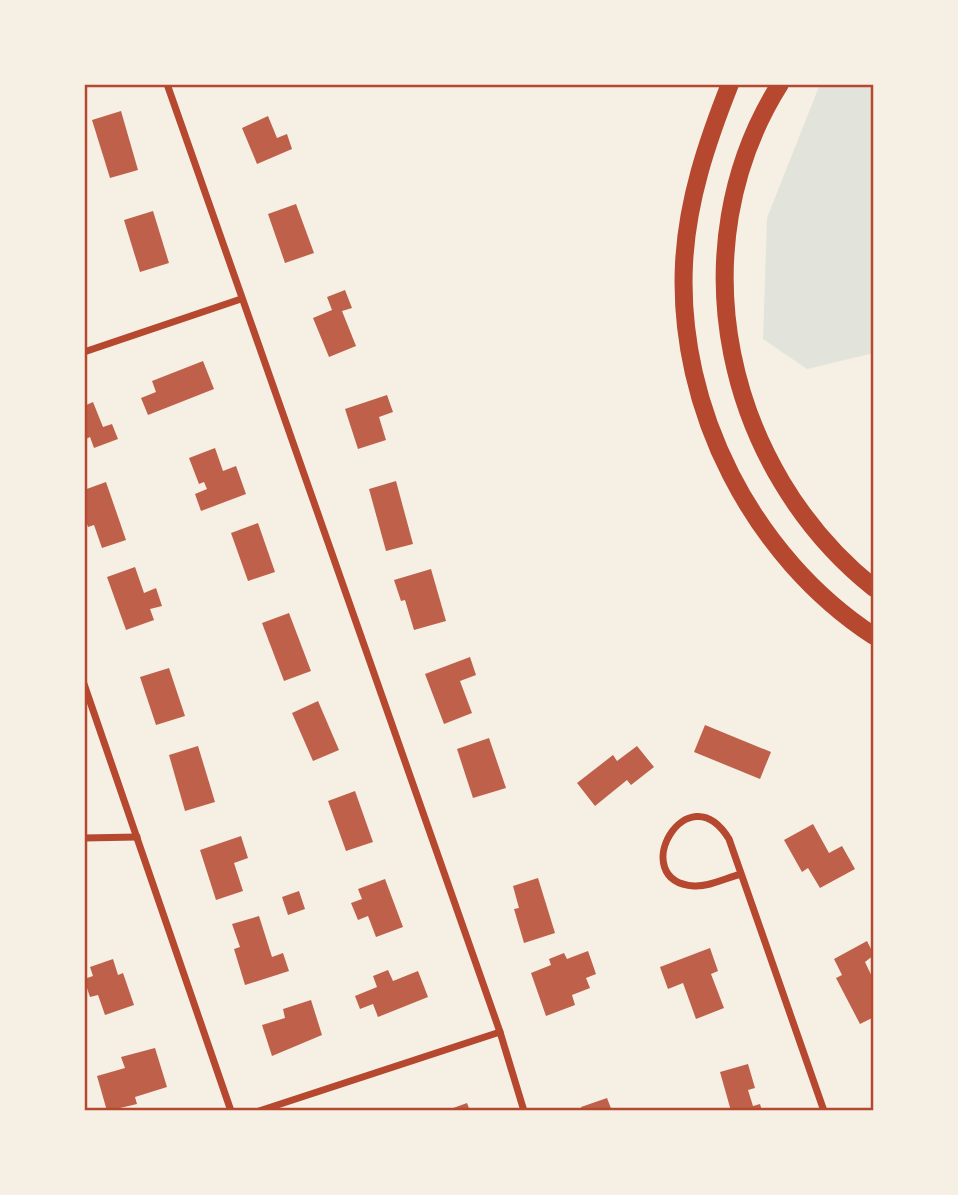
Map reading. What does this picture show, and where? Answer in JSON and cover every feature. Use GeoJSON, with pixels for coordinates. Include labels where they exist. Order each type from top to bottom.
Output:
{"type":"FeatureCollection","features":[{"type":"Feature","properties":{"kind":"highway"},"geometry":{"type":"LineString","coordinates":[[730,84],[702,163],[686,242],[684,302],[697,384],[720,452],[755,516],[807,581],[874,636]]}},
{"type":"Feature","properties":{"kind":"highway"},"geometry":{"type":"LineString","coordinates":[[780,84],[746,156],[727,228],[723,281],[731,357],[753,427],[788,495],[835,553],[874,588]]}},
{"type":"Feature","properties":{"kind":"street"},"geometry":{"type":"LineString","coordinates":[[167,84],[500,1032],[524,1111]]}},
{"type":"Feature","properties":{"kind":"street"},"geometry":{"type":"LineString","coordinates":[[84,352],[242,299]]}},
{"type":"Feature","properties":{"kind":"street"},"geometry":{"type":"LineString","coordinates":[[84,684],[230,1111]]}},
{"type":"Feature","properties":{"kind":"street"},"geometry":{"type":"LineString","coordinates":[[741,874],[707,885],[684,884],[667,869],[662,847],[666,836],[682,821],[704,818],[714,822],[729,839],[824,1111]]}},
{"type":"Feature","properties":{"kind":"street"},"geometry":{"type":"LineString","coordinates":[[84,838],[138,837]]}},
{"type":"Feature","properties":{"kind":"street"},"geometry":{"type":"LineString","coordinates":[[259,1111],[500,1032]]}},
{"type":"Feature","properties":{"kind":"shaded area"},"geometry":{"type":"Polygon","coordinates":[[[820,84],[874,84],[874,353],[807,369],[763,339],[767,218],[820,84]]]}},
{"type":"Feature","properties":{"kind":"building"},"geometry":{"type":"Polygon","coordinates":[[[121,111],[138,170],[110,178],[92,120],[121,111]]]}},
{"type":"Feature","properties":{"kind":"building"},"geometry":{"type":"Polygon","coordinates":[[[268,116],[277,138],[287,134],[292,149],[257,164],[242,128],[268,116]]]}},
{"type":"Feature","properties":{"kind":"building"},"geometry":{"type":"Polygon","coordinates":[[[296,204],[314,253],[285,263],[268,214],[296,204]]]}},
{"type":"Feature","properties":{"kind":"building"},"geometry":{"type":"Polygon","coordinates":[[[153,211],[169,263],[140,272],[124,220],[153,211]]]}},
{"type":"Feature","properties":{"kind":"building"},"geometry":{"type":"Polygon","coordinates":[[[345,290],[352,308],[342,311],[356,346],[329,357],[313,318],[332,310],[327,297],[345,290]]]}},
{"type":"Feature","properties":{"kind":"building"},"geometry":{"type":"Polygon","coordinates":[[[203,361],[214,389],[148,415],[141,398],[156,392],[152,381],[203,361]]]}},
{"type":"Feature","properties":{"kind":"building"},"geometry":{"type":"Polygon","coordinates":[[[387,395],[393,412],[379,417],[386,440],[358,449],[345,409],[387,395]]]}},
{"type":"Feature","properties":{"kind":"building"},"geometry":{"type":"Polygon","coordinates":[[[93,402],[103,427],[112,424],[118,439],[94,448],[90,437],[84,440],[84,406],[93,402]]]}},
{"type":"Feature","properties":{"kind":"building"},"geometry":{"type":"Polygon","coordinates":[[[215,448],[223,471],[236,466],[246,494],[201,511],[195,494],[207,489],[204,482],[199,484],[189,458],[215,448]]]}},
{"type":"Feature","properties":{"kind":"building"},"geometry":{"type":"Polygon","coordinates":[[[396,481],[413,544],[386,551],[369,489],[396,481]]]}},
{"type":"Feature","properties":{"kind":"building"},"geometry":{"type":"Polygon","coordinates":[[[106,482],[126,540],[102,548],[94,525],[88,527],[84,515],[84,490],[106,482]]]}},
{"type":"Feature","properties":{"kind":"building"},"geometry":{"type":"Polygon","coordinates":[[[258,523],[275,572],[248,581],[231,533],[258,523]]]}},
{"type":"Feature","properties":{"kind":"building"},"geometry":{"type":"Polygon","coordinates":[[[135,567],[144,593],[156,588],[162,606],[150,609],[154,620],[126,630],[107,577],[135,567]]]}},
{"type":"Feature","properties":{"kind":"building"},"geometry":{"type":"Polygon","coordinates":[[[431,569],[446,621],[414,630],[405,600],[401,601],[394,580],[431,569]]]}},
{"type":"Feature","properties":{"kind":"building"},"geometry":{"type":"Polygon","coordinates":[[[289,613],[311,671],[284,681],[262,623],[289,613]]]}},
{"type":"Feature","properties":{"kind":"building"},"geometry":{"type":"Polygon","coordinates":[[[470,657],[476,675],[460,681],[472,713],[444,724],[425,674],[470,657]]]}},
{"type":"Feature","properties":{"kind":"building"},"geometry":{"type":"Polygon","coordinates":[[[169,668],[185,716],[156,725],[140,677],[169,668]]]}},
{"type":"Feature","properties":{"kind":"building"},"geometry":{"type":"Polygon","coordinates":[[[318,701],[339,750],[313,761],[292,713],[318,701]]]}},
{"type":"Feature","properties":{"kind":"building"},"geometry":{"type":"Polygon","coordinates":[[[705,725],[771,752],[760,779],[694,752],[705,725]]]}},
{"type":"Feature","properties":{"kind":"building"},"geometry":{"type":"Polygon","coordinates":[[[489,738],[506,788],[473,798],[457,749],[489,738]]]}},
{"type":"Feature","properties":{"kind":"building"},"geometry":{"type":"Polygon","coordinates":[[[198,746],[215,802],[185,811],[169,755],[198,746]]]}},
{"type":"Feature","properties":{"kind":"building"},"geometry":{"type":"Polygon","coordinates":[[[637,746],[654,767],[631,785],[627,780],[595,806],[577,783],[613,755],[617,761],[637,746]]]}},
{"type":"Feature","properties":{"kind":"building"},"geometry":{"type":"Polygon","coordinates":[[[355,791],[373,842],[346,851],[328,801],[355,791]]]}},
{"type":"Feature","properties":{"kind":"building"},"geometry":{"type":"Polygon","coordinates":[[[813,824],[829,853],[842,846],[855,869],[820,888],[808,868],[802,872],[784,840],[813,824]]]}},
{"type":"Feature","properties":{"kind":"building"},"geometry":{"type":"Polygon","coordinates":[[[241,836],[248,858],[234,863],[243,891],[216,900],[200,850],[241,836]]]}},
{"type":"Feature","properties":{"kind":"building"},"geometry":{"type":"Polygon","coordinates":[[[538,878],[555,933],[524,943],[514,909],[519,908],[513,886],[538,878]]]}},
{"type":"Feature","properties":{"kind":"building"},"geometry":{"type":"Polygon","coordinates":[[[385,879],[403,927],[376,937],[368,916],[358,920],[351,903],[362,899],[358,889],[385,879]]]}},
{"type":"Feature","properties":{"kind":"building"},"geometry":{"type":"Polygon","coordinates":[[[299,891],[305,909],[288,915],[282,897],[299,891]]]}},
{"type":"Feature","properties":{"kind":"building"},"geometry":{"type":"Polygon","coordinates":[[[259,916],[272,957],[283,953],[289,971],[245,985],[234,949],[240,947],[232,924],[259,916]]]}},
{"type":"Feature","properties":{"kind":"building"},"geometry":{"type":"Polygon","coordinates":[[[867,941],[874,955],[865,962],[874,981],[874,1017],[860,1024],[836,978],[842,975],[834,959],[867,941]]]}},
{"type":"Feature","properties":{"kind":"building"},"geometry":{"type":"Polygon","coordinates":[[[710,948],[718,971],[711,974],[724,1008],[696,1019],[683,983],[668,989],[660,967],[710,948]]]}},
{"type":"Feature","properties":{"kind":"building"},"geometry":{"type":"Polygon","coordinates":[[[588,951],[596,974],[586,978],[590,988],[572,995],[575,1005],[546,1016],[531,973],[551,965],[549,959],[564,953],[567,959],[588,951]]]}},
{"type":"Feature","properties":{"kind":"building"},"geometry":{"type":"Polygon","coordinates":[[[113,959],[118,975],[123,973],[134,1005],[105,1015],[98,995],[90,997],[84,979],[93,976],[90,967],[113,959]]]}},
{"type":"Feature","properties":{"kind":"building"},"geometry":{"type":"Polygon","coordinates":[[[388,970],[393,981],[418,971],[428,997],[378,1017],[373,1004],[360,1009],[355,996],[377,987],[373,976],[388,970]]]}},
{"type":"Feature","properties":{"kind":"building"},"geometry":{"type":"Polygon","coordinates":[[[311,1000],[322,1035],[272,1056],[262,1025],[285,1018],[283,1009],[311,1000]]]}},
{"type":"Feature","properties":{"kind":"building"},"geometry":{"type":"Polygon","coordinates":[[[155,1048],[167,1087],[135,1097],[137,1104],[107,1111],[97,1076],[125,1068],[121,1057],[155,1048]]]}},
{"type":"Feature","properties":{"kind":"building"},"geometry":{"type":"Polygon","coordinates":[[[748,1064],[755,1088],[748,1090],[753,1106],[760,1104],[762,1111],[731,1111],[720,1072],[748,1064]]]}},
{"type":"Feature","properties":{"kind":"building"},"geometry":{"type":"Polygon","coordinates":[[[607,1098],[612,1111],[582,1111],[581,1107],[607,1098]]]}},
{"type":"Feature","properties":{"kind":"building"},"geometry":{"type":"Polygon","coordinates":[[[467,1103],[470,1111],[445,1111],[467,1103]]]}}]}
